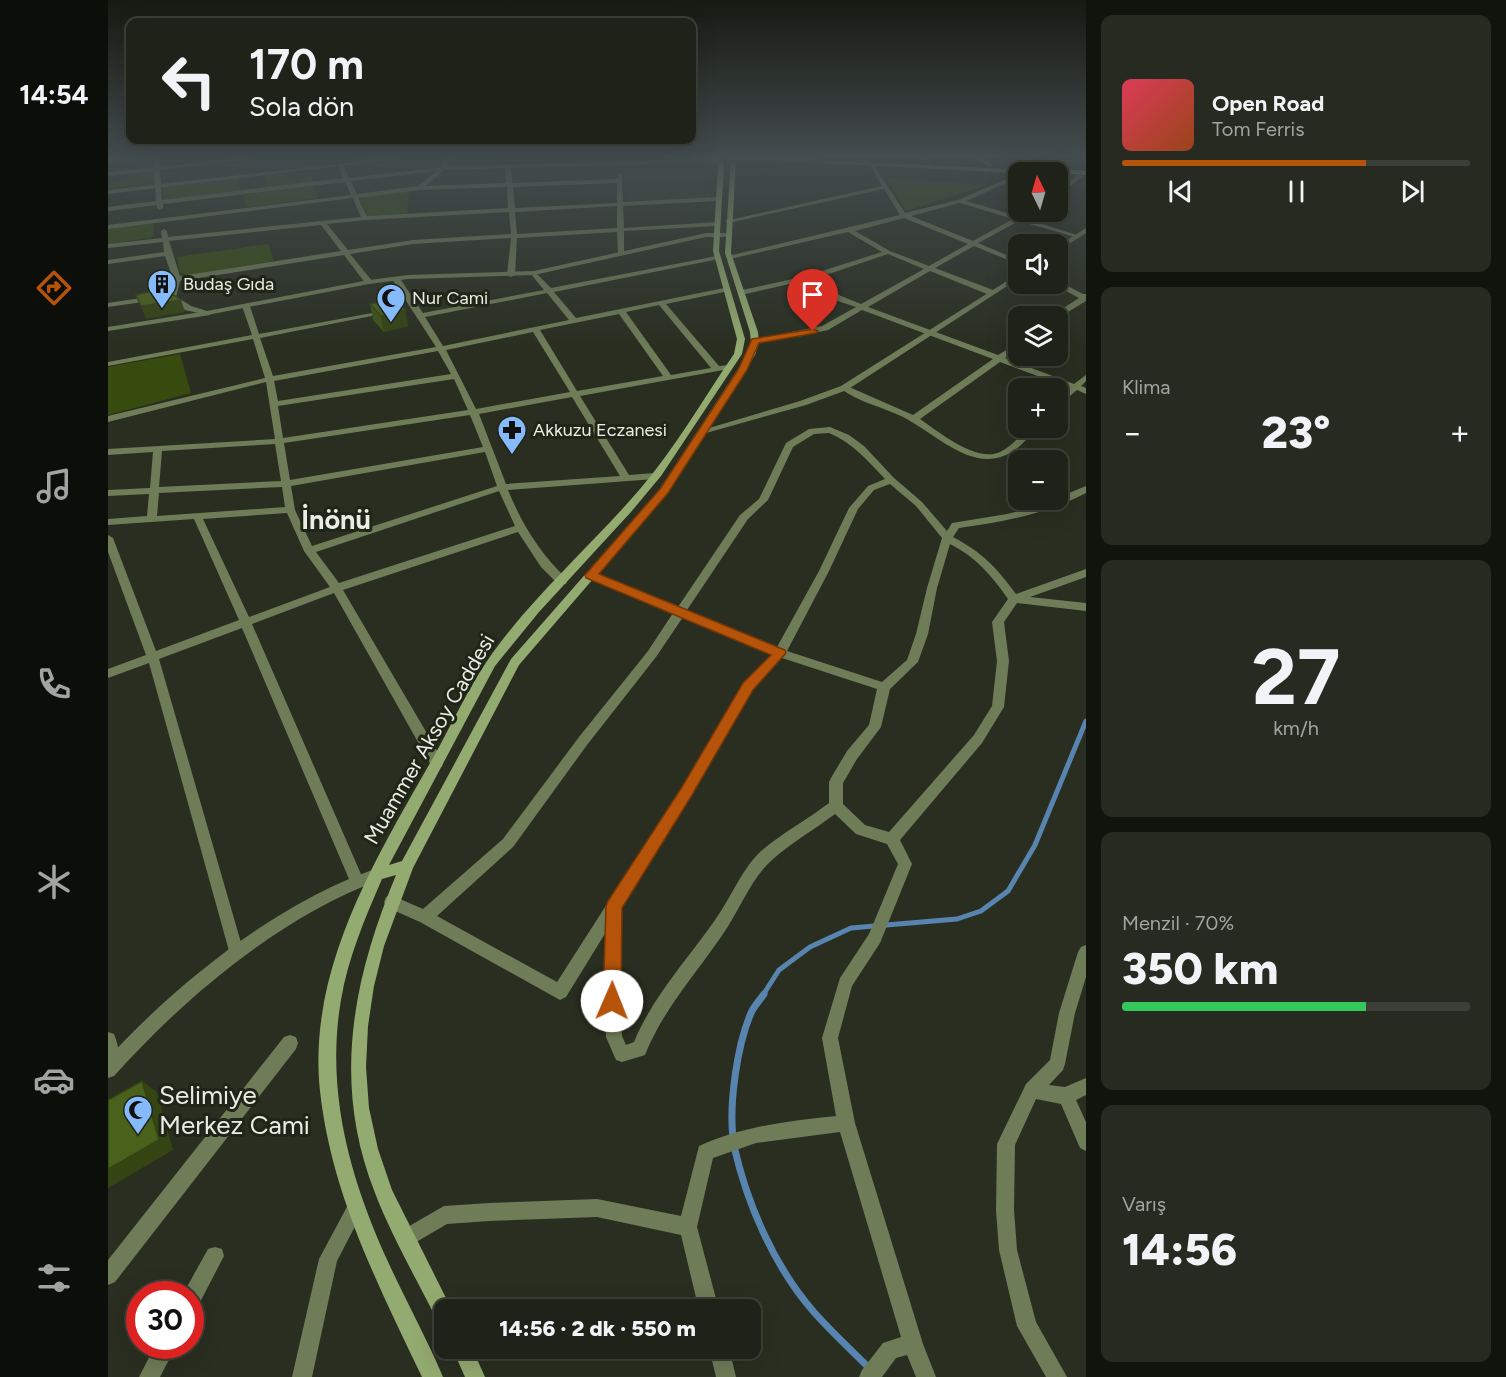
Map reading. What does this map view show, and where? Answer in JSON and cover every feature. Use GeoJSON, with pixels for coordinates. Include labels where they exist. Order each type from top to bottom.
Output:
{"type":"FeatureCollection","features":[{"type":"Feature","properties":{"kind":"main road","name":"Muammer Aksoy Caddesi"},"geometry":{"type":"LineString","coordinates":[[375,875],[496,658],[655,476],[738,354],[741,339],[717,258],[721,232],[720,220]]}},
{"type":"Feature","properties":{"kind":"main road"},"geometry":{"type":"LineString","coordinates":[[437,1299],[382,1190],[362,1116],[357,1063],[365,983],[392,902],[407,866],[515,662],[664,491],[754,348],[755,341],[721,232],[728,221]]}},
{"type":"Feature","properties":{"kind":"main road"},"geometry":{"type":"LineString","coordinates":[[407,866],[375,875],[355,922],[339,978],[328,1050],[327,1084],[344,1176],[355,1209],[390,1289],[433,1377]]}},
{"type":"Feature","properties":{"kind":"main road"},"geometry":{"type":"LineString","coordinates":[[467,1359],[475,1377]]}},
{"type":"Feature","properties":{"kind":"street"},"geometry":{"type":"LineString","coordinates":[[108,227],[160,220]]}},
{"type":"Feature","properties":{"kind":"street"},"geometry":{"type":"LineString","coordinates":[[162,220],[168,254],[177,279],[172,297]]}},
{"type":"Feature","properties":{"kind":"street"},"geometry":{"type":"LineString","coordinates":[[108,246],[340,220]]}},
{"type":"Feature","properties":{"kind":"street"},"geometry":{"type":"LineString","coordinates":[[511,275],[514,236],[512,220]]}},
{"type":"Feature","properties":{"kind":"street"},"geometry":{"type":"LineString","coordinates":[[621,220],[621,254]]}},
{"type":"Feature","properties":{"kind":"street"},"geometry":{"type":"LineString","coordinates":[[730,257],[884,220]]}},
{"type":"Feature","properties":{"kind":"street"},"geometry":{"type":"LineString","coordinates":[[916,220],[1008,258]]}},
{"type":"Feature","properties":{"kind":"street"},"geometry":{"type":"LineString","coordinates":[[322,222],[369,282]]}},
{"type":"Feature","properties":{"kind":"street"},"geometry":{"type":"LineString","coordinates":[[755,341],[825,328],[866,307],[928,268],[1013,222]]}},
{"type":"Feature","properties":{"kind":"street"},"geometry":{"type":"LineString","coordinates":[[1028,222],[1077,236]]}},
{"type":"Feature","properties":{"kind":"street"},"geometry":{"type":"LineString","coordinates":[[177,279],[413,242],[621,230],[721,232]]}},
{"type":"Feature","properties":{"kind":"street"},"geometry":{"type":"LineString","coordinates":[[849,230],[888,252],[990,292]]}},
{"type":"Feature","properties":{"kind":"street"},"geometry":{"type":"LineString","coordinates":[[1068,242],[1086,230]]}},
{"type":"Feature","properties":{"kind":"street"},"geometry":{"type":"LineString","coordinates":[[108,329],[246,306],[369,282],[534,273],[721,232]]}},
{"type":"Feature","properties":{"kind":"street"},"geometry":{"type":"LineString","coordinates":[[741,293],[808,278],[888,252]]}},
{"type":"Feature","properties":{"kind":"street"},"geometry":{"type":"LineString","coordinates":[[108,262],[168,254]]}},
{"type":"Feature","properties":{"kind":"street"},"geometry":{"type":"LineString","coordinates":[[421,316],[717,258]]}},
{"type":"Feature","properties":{"kind":"street"},"geometry":{"type":"LineString","coordinates":[[534,273],[574,321]]}},
{"type":"Feature","properties":{"kind":"street"},"geometry":{"type":"LineString","coordinates":[[808,278],[838,298],[1086,391]]}},
{"type":"Feature","properties":{"kind":"street"},"geometry":{"type":"LineString","coordinates":[[396,279],[443,348],[473,412],[520,528],[544,565],[562,581]]}},
{"type":"Feature","properties":{"kind":"street"},"geometry":{"type":"LineString","coordinates":[[703,430],[803,403],[844,388],[1008,282]]}},
{"type":"Feature","properties":{"kind":"street"},"geometry":{"type":"LineString","coordinates":[[1068,288],[1085,297],[1068,309]]}},
{"type":"Feature","properties":{"kind":"street"},"geometry":{"type":"LineString","coordinates":[[108,419],[270,379],[443,348],[726,289]]}},
{"type":"Feature","properties":{"kind":"street"},"geometry":{"type":"LineString","coordinates":[[108,305],[172,297],[188,308],[207,313]]}},
{"type":"Feature","properties":{"kind":"street"},"geometry":{"type":"LineString","coordinates":[[662,303],[717,369]]}},
{"type":"Feature","properties":{"kind":"street"},"geometry":{"type":"LineString","coordinates":[[246,306],[270,379],[290,510],[309,551],[337,588],[437,763]]}},
{"type":"Feature","properties":{"kind":"street"},"geometry":{"type":"LineString","coordinates":[[404,309],[415,307]]}},
{"type":"Feature","properties":{"kind":"street"},"geometry":{"type":"LineString","coordinates":[[621,311],[669,378]]}},
{"type":"Feature","properties":{"kind":"street"},"geometry":{"type":"LineString","coordinates":[[108,364],[392,312]]}},
{"type":"Feature","properties":{"kind":"street"},"geometry":{"type":"LineString","coordinates":[[535,329],[626,478]]}},
{"type":"Feature","properties":{"kind":"street"},"geometry":{"type":"LineString","coordinates":[[914,420],[1008,352]]}},
{"type":"Feature","properties":{"kind":"street"},"geometry":{"type":"LineString","coordinates":[[108,452],[279,441],[473,412],[729,367]]}},
{"type":"Feature","properties":{"kind":"street"},"geometry":{"type":"LineString","coordinates":[[274,404],[456,376]]}},
{"type":"Feature","properties":{"kind":"street"},"geometry":{"type":"LineString","coordinates":[[1068,393],[1086,377]]}},
{"type":"Feature","properties":{"kind":"street"},"geometry":{"type":"LineString","coordinates":[[844,388],[914,420],[953,445],[979,455],[996,457],[1009,451],[1023,438]]}},
{"type":"Feature","properties":{"kind":"street"},"geometry":{"type":"LineString","coordinates":[[425,917],[508,843],[583,741],[652,654],[744,517],[763,500],[789,445],[812,431],[830,430],[846,437],[861,448],[891,480],[919,504],[947,538],[972,551],[995,573],[1014,599],[1086,608]]}},
{"type":"Feature","properties":{"kind":"street"},"geometry":{"type":"LineString","coordinates":[[152,519],[158,449]]}},
{"type":"Feature","properties":{"kind":"street"},"geometry":{"type":"LineString","coordinates":[[108,493],[286,484],[488,449]]}},
{"type":"Feature","properties":{"kind":"street"},"geometry":{"type":"LineString","coordinates":[[309,551],[503,487],[655,476]]}},
{"type":"Feature","properties":{"kind":"street"},"geometry":{"type":"LineString","coordinates":[[392,902],[425,917],[560,992],[687,791],[748,687],[780,653],[824,572],[854,508],[871,488],[891,480]]}},
{"type":"Feature","properties":{"kind":"street"},"geometry":{"type":"LineString","coordinates":[[926,1377],[913,1344],[846,1123],[830,1038],[845,983],[875,938],[905,864],[892,839],[861,830],[836,806],[836,782],[874,727],[884,687],[912,662],[922,634],[932,588],[947,538],[956,525],[997,520],[1045,509],[1086,489]]}},
{"type":"Feature","properties":{"kind":"street"},"geometry":{"type":"LineString","coordinates":[[108,522],[290,510]]}},
{"type":"Feature","properties":{"kind":"street"},"geometry":{"type":"LineString","coordinates":[[197,516],[246,623],[357,881]]}},
{"type":"Feature","properties":{"kind":"street"},"geometry":{"type":"LineString","coordinates":[[108,675],[337,588],[520,528]]}},
{"type":"Feature","properties":{"kind":"street"},"geometry":{"type":"LineString","coordinates":[[108,538],[153,658],[236,952]]}},
{"type":"Feature","properties":{"kind":"street"},"geometry":{"type":"LineString","coordinates":[[892,839],[978,739],[998,707],[1003,661],[998,622],[1014,599],[1086,573]]}},
{"type":"Feature","properties":{"kind":"street"},"geometry":{"type":"LineString","coordinates":[[591,575],[780,653],[884,687]]}},
{"type":"Feature","properties":{"kind":"street"},"geometry":{"type":"LineString","coordinates":[[614,906],[612,1001],[614,1036],[622,1054],[639,1049],[648,1027],[678,981],[721,924],[745,883],[766,856],[836,806]]}},
{"type":"Feature","properties":{"kind":"street","name":"Muammer Aksoy Caddesi"},"geometry":{"type":"LineString","coordinates":[[110,1068],[183,994],[236,952],[327,896],[375,875]]}},
{"type":"Feature","properties":{"kind":"street"},"geometry":{"type":"LineString","coordinates":[[1057,1377],[1027,1326],[1008,1250],[1005,1210],[1006,1144],[1032,1090],[1057,1064],[1067,1013],[1086,952]]}},
{"type":"Feature","properties":{"kind":"street"},"geometry":{"type":"LineString","coordinates":[[108,1040],[110,1068]]}},
{"type":"Feature","properties":{"kind":"street"},"geometry":{"type":"LineString","coordinates":[[108,1275],[290,1043]]}},
{"type":"Feature","properties":{"kind":"street"},"geometry":{"type":"LineString","coordinates":[[1032,1090],[1066,1096],[1086,1086]]}},
{"type":"Feature","properties":{"kind":"street"},"geometry":{"type":"LineString","coordinates":[[1066,1096],[1086,1142]]}},
{"type":"Feature","properties":{"kind":"street"},"geometry":{"type":"LineString","coordinates":[[706,1299],[688,1227],[705,1152],[725,1142],[748,1136],[846,1123]]}},
{"type":"Feature","properties":{"kind":"street"},"geometry":{"type":"LineString","coordinates":[[406,1239],[444,1215],[489,1212],[597,1208],[688,1227]]}},
{"type":"Feature","properties":{"kind":"street"},"geometry":{"type":"LineString","coordinates":[[302,1377],[328,1259],[355,1209]]}},
{"type":"Feature","properties":{"kind":"street"},"geometry":{"type":"LineString","coordinates":[[201,1281],[215,1256]]}},
{"type":"Feature","properties":{"kind":"street"},"geometry":{"type":"LineString","coordinates":[[869,1377],[890,1350],[913,1344]]}},
{"type":"Feature","properties":{"kind":"street"},"geometry":{"type":"LineString","coordinates":[[148,1377],[158,1359]]}},
{"type":"Feature","properties":{"kind":"street"},"geometry":{"type":"LineString","coordinates":[[721,1359],[726,1377]]}},
{"type":"Feature","properties":{"kind":"green space"},"geometry":{"type":"Polygon","coordinates":[[[153,223],[154,235],[149,238],[108,244],[108,229],[153,223]]]}},
{"type":"Feature","properties":{"kind":"green space"},"geometry":{"type":"Polygon","coordinates":[[[268,244],[274,261],[187,275],[180,273],[177,257],[268,244]]]}},
{"type":"Feature","properties":{"kind":"green space"},"geometry":{"type":"Polygon","coordinates":[[[180,354],[191,393],[108,415],[108,367],[180,354]]]}},
{"type":"Feature","properties":{"kind":"building"},"geometry":{"type":"Polygon","coordinates":[[[165,289],[181,300],[141,306],[136,295],[148,292],[165,289]]]}},
{"type":"Feature","properties":{"kind":"building"},"geometry":{"type":"Polygon","coordinates":[[[395,299],[405,310],[381,316],[370,304],[395,299]]]}},
{"type":"Feature","properties":{"kind":"building"},"geometry":{"type":"Polygon","coordinates":[[[142,1081],[159,1140],[108,1169],[108,1100],[142,1081]]]}},
{"type":"Feature","properties":{"kind":"waterway"},"geometry":{"type":"LineString","coordinates":[[763,995],[779,970],[810,947],[851,928],[957,919],[981,911],[1008,891],[1035,845],[1086,721]]}},
{"type":"Feature","properties":{"kind":"waterway"},"geometry":{"type":"LineString","coordinates":[[733,1138],[732,1109],[738,1058],[751,1013],[764,994]]}},
{"type":"Feature","properties":{"kind":"waterway"},"geometry":{"type":"LineString","coordinates":[[734,1146],[754,1212],[786,1274],[813,1311],[878,1377]]}},
{"type":"Feature","properties":{"kind":"place","name":"Budaş Gıda"},"geometry":{"type":"Point","coordinates":[162,310]}},
{"type":"Feature","properties":{"kind":"place","name":"Nur Cami"},"geometry":{"type":"Point","coordinates":[391,324]}},
{"type":"Feature","properties":{"kind":"place","name":"Akkuzu Eczanesi"},"geometry":{"type":"Point","coordinates":[512,456]}},
{"type":"Feature","properties":{"kind":"place","name":"Selimiye Merkez Cami"},"geometry":{"type":"Point","coordinates":[138,1136]}},
{"type":"Feature","properties":{"kind":"district","name":"İnönü"},"geometry":{"type":"Point","coordinates":[336,519]}},
{"type":"Feature","properties":{"kind":"route"},"geometry":{"type":"LineString","coordinates":[[612,1001],[614,906],[687,791],[748,687],[780,653],[591,575],[664,491],[742,370],[754,348],[755,341],[813,331]]}}]}
